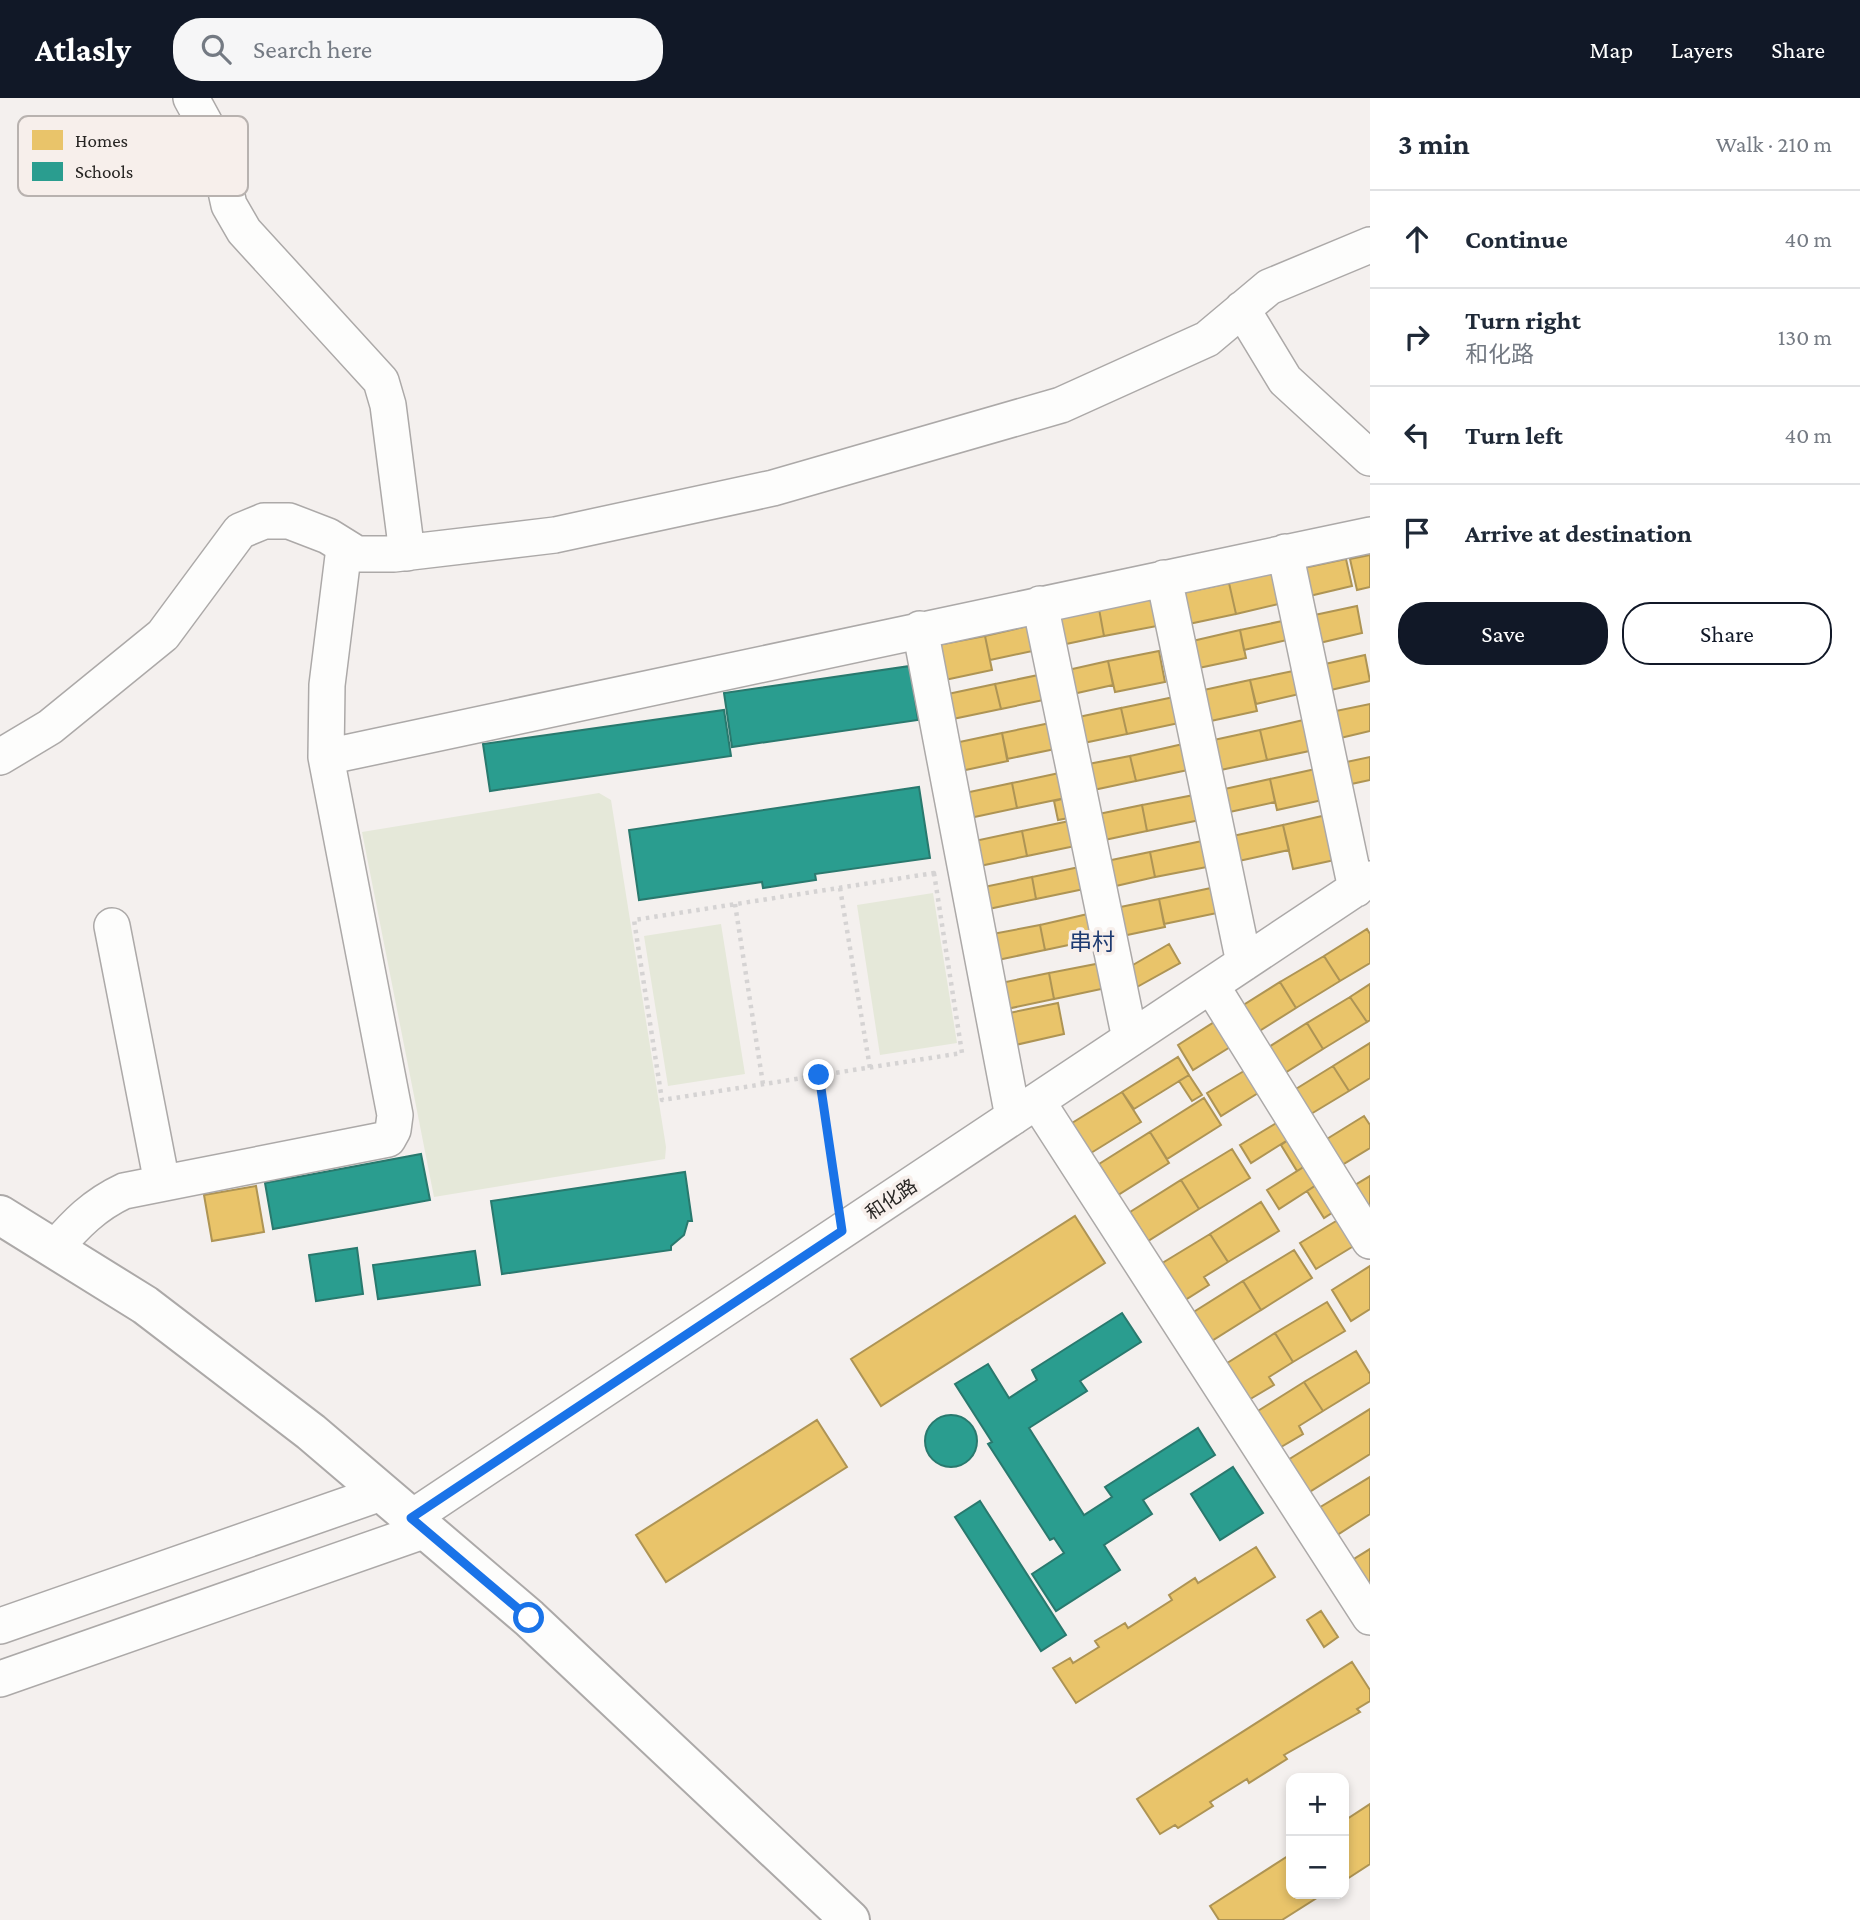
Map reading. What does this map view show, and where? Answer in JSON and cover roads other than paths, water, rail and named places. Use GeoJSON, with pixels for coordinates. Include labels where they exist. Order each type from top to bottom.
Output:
{"type":"FeatureCollection","features":[{"type":"Feature","properties":{"kind":"main road"},"geometry":{"type":"LineString","coordinates":[[0,1214],[145,1305],[205,1349],[381,1493],[529,1618],[850,1920]]}},
{"type":"Feature","properties":{"kind":"street"},"geometry":{"type":"LineString","coordinates":[[191,98],[201,116]]}},
{"type":"Feature","properties":{"kind":"street"},"geometry":{"type":"LineString","coordinates":[[227,196],[229,205],[244,231],[381,381],[388,405],[407,553]]}},
{"type":"Feature","properties":{"kind":"street"},"geometry":{"type":"LineString","coordinates":[[0,757],[50,727],[163,635],[240,531],[248,526],[264,521],[289,521],[328,536],[357,554],[407,553],[589,529],[773,488],[1061,405],[1207,339],[1269,287],[1370,246]]}},
{"type":"Feature","properties":{"kind":"street"},"geometry":{"type":"LineString","coordinates":[[1242,309],[1285,380],[1370,458]]}},
{"type":"Feature","properties":{"kind":"street"},"geometry":{"type":"LineString","coordinates":[[326,757],[1370,535]]}},
{"type":"Feature","properties":{"kind":"street"},"geometry":{"type":"LineString","coordinates":[[55,1248],[100,1202],[124,1191],[387,1139],[393,1130],[395,1115],[326,757],[327,685],[344,548]]}},
{"type":"Feature","properties":{"kind":"street"},"geometry":{"type":"LineString","coordinates":[[1285,552],[1363,884]]}},
{"type":"Feature","properties":{"kind":"street"},"geometry":{"type":"LineString","coordinates":[[1164,578],[1244,963]]}},
{"type":"Feature","properties":{"kind":"street"},"geometry":{"type":"LineString","coordinates":[[1040,604],[1130,1039]]}},
{"type":"Feature","properties":{"kind":"street"},"geometry":{"type":"LineString","coordinates":[[920,629],[1025,1109],[1370,1617]]}},
{"type":"Feature","properties":{"kind":"street","name":"和化路"},"geometry":{"type":"LineString","coordinates":[[0,1679],[418,1524],[842,1231],[1363,884]]}},
{"type":"Feature","properties":{"kind":"street"},"geometry":{"type":"LineString","coordinates":[[112,926],[162,1183]]}},
{"type":"Feature","properties":{"kind":"street"},"geometry":{"type":"LineString","coordinates":[[1211,985],[1370,1241]]}},
{"type":"Feature","properties":{"kind":"street"},"geometry":{"type":"LineString","coordinates":[[0,1626],[381,1493]]}},
{"type":"Feature","properties":{"kind":"district","name":"串村"},"geometry":{"type":"Point","coordinates":[1092,942]}}]}
